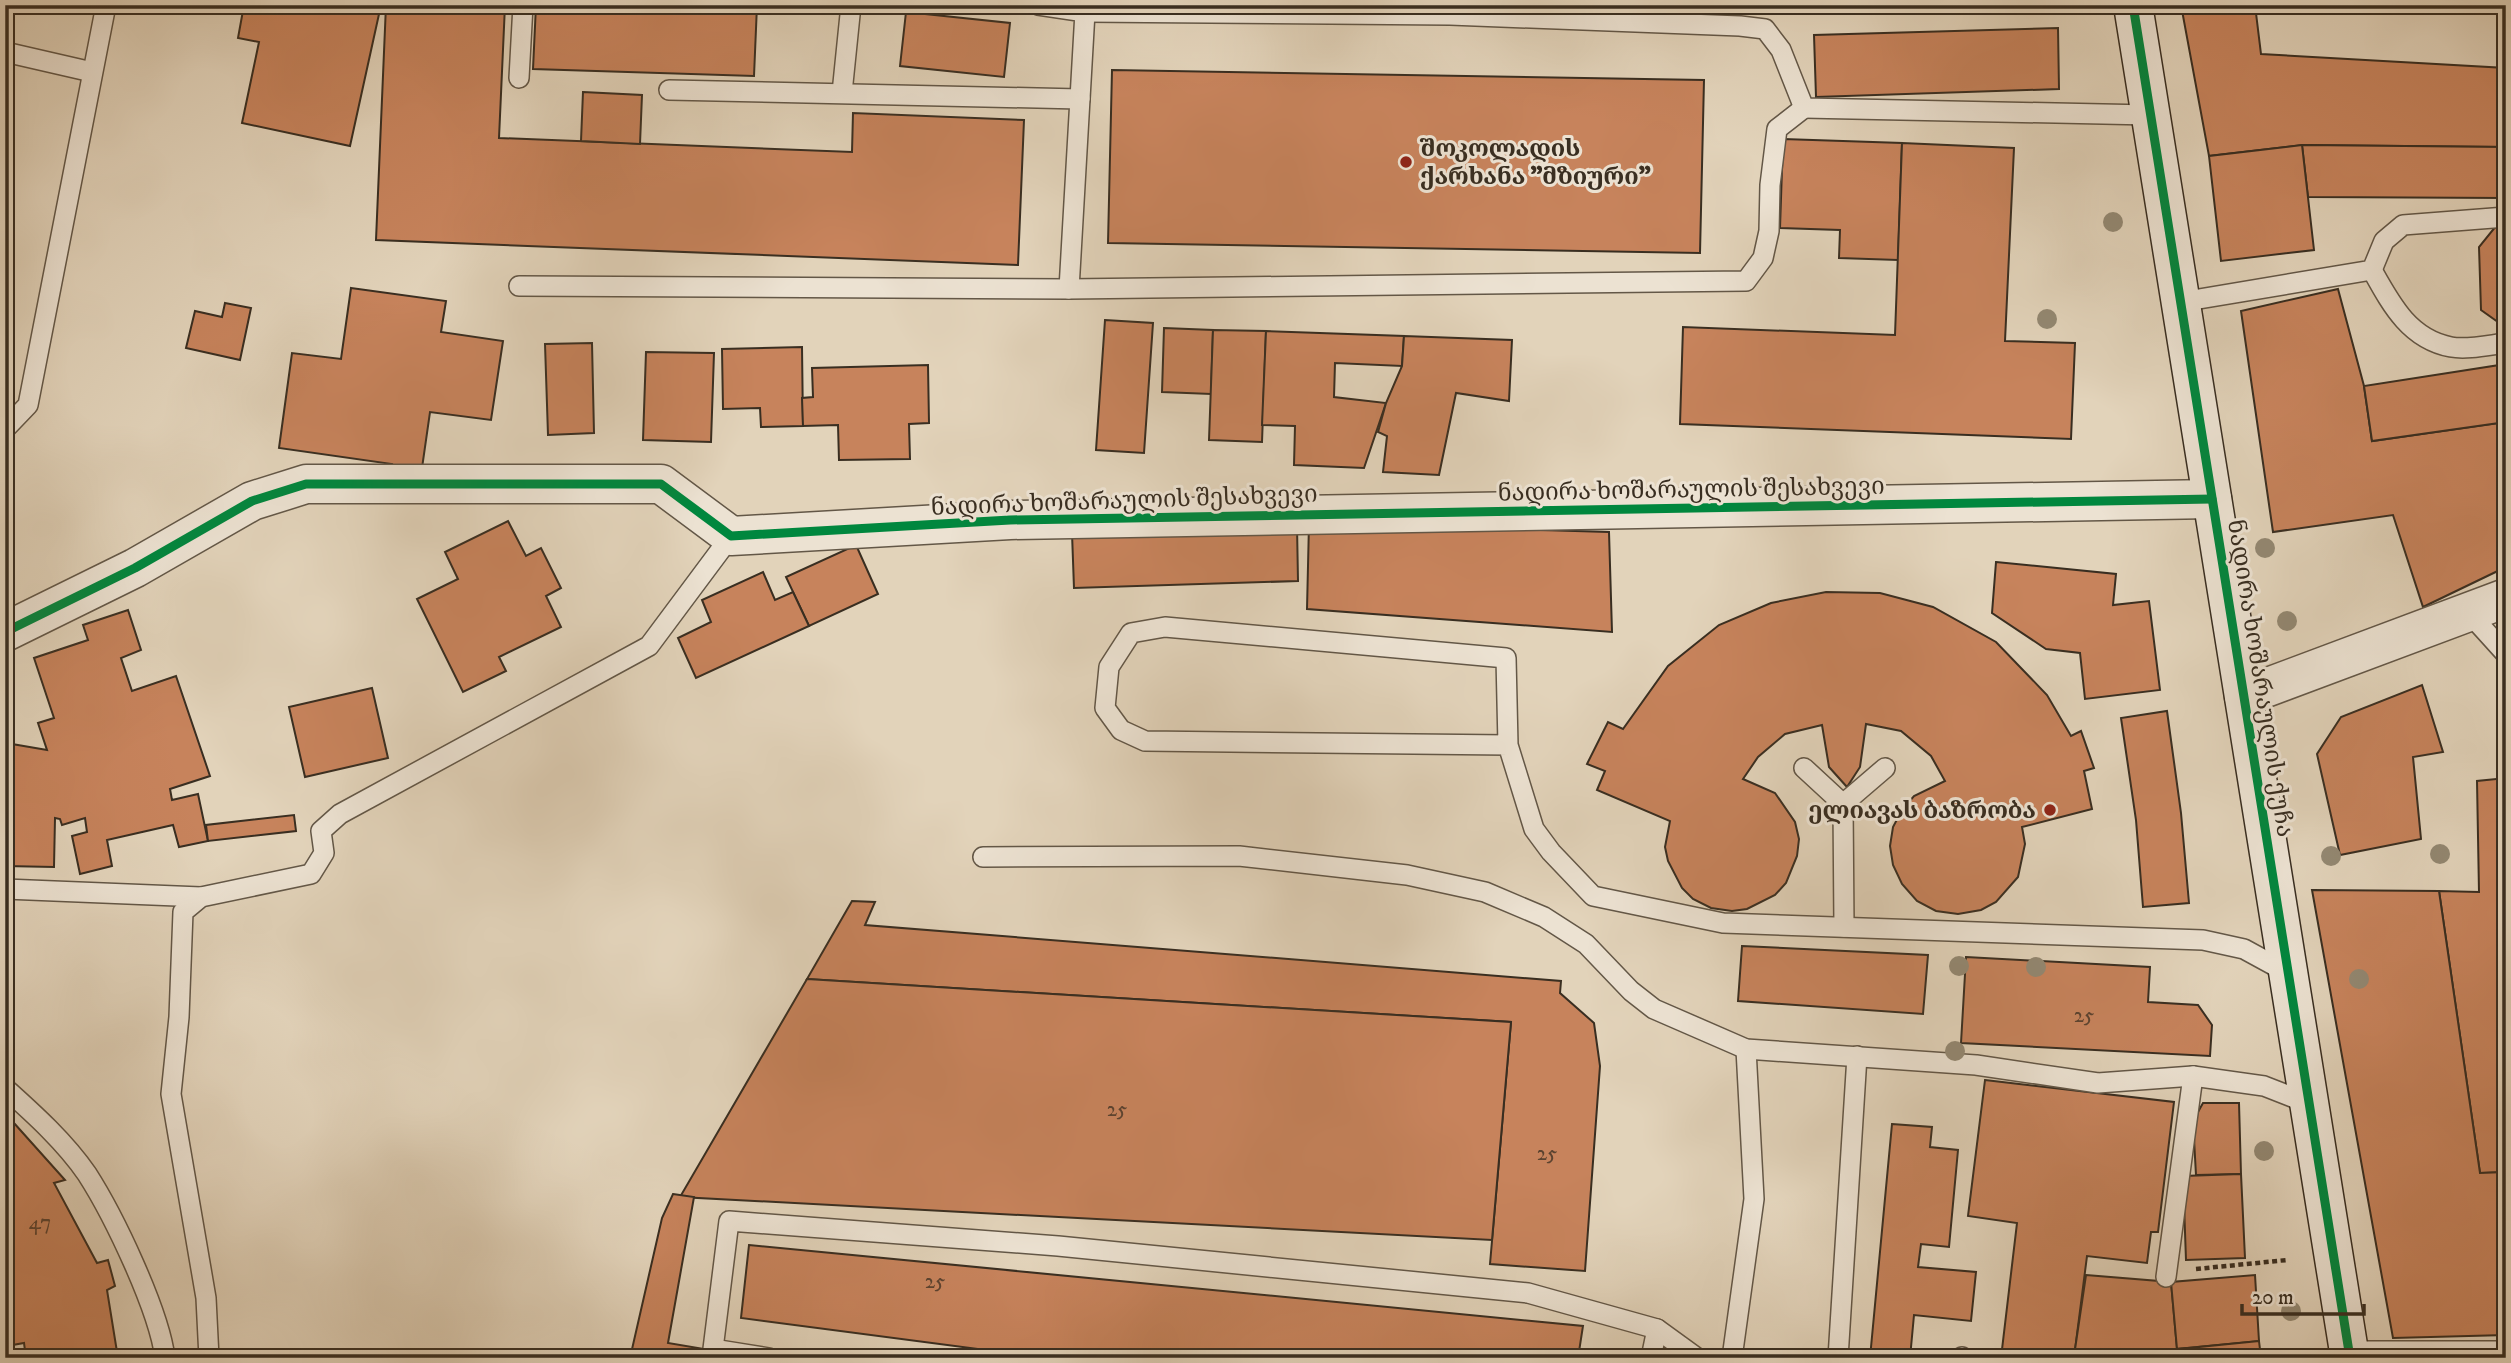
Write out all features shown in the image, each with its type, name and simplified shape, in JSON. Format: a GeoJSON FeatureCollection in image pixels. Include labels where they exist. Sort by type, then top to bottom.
{"type":"FeatureCollection","features":[{"type":"Feature","properties":{"kind":"street","name":"ნადირა ხოშარაულის ქუჩა"},"geometry":{"type":"LineString","coordinates":[[2133,5],[2350,1354]]}},
{"type":"Feature","properties":{"kind":"street"},"geometry":{"type":"LineString","coordinates":[[5,632],[135,568],[252,500],[306,484],[475,481],[661,484],[731,536]]}},
{"type":"Feature","properties":{"kind":"street","name":"ნადირა ხოშარაულის შესახვევი"},"geometry":{"type":"LineString","coordinates":[[731,536],[1010,520],[2212,499]]}},
{"type":"Feature","properties":{"kind":"street"},"geometry":{"type":"LineString","coordinates":[[2244,696],[2506,598]]}},
{"type":"Feature","properties":{"kind":"lane"},"geometry":{"type":"LineString","coordinates":[[5,429],[28,405],[106,5]]}},
{"type":"Feature","properties":{"kind":"lane"},"geometry":{"type":"LineString","coordinates":[[519,78],[523,5]]}},
{"type":"Feature","properties":{"kind":"lane"},"geometry":{"type":"LineString","coordinates":[[842,93],[851,5]]}},
{"type":"Feature","properties":{"kind":"lane"},"geometry":{"type":"LineString","coordinates":[[1038,5],[1085,12],[1450,15],[1765,29],[1781,50],[1804,107]]}},
{"type":"Feature","properties":{"kind":"lane"},"geometry":{"type":"LineString","coordinates":[[1069,289],[1085,12]]}},
{"type":"Feature","properties":{"kind":"lane"},"geometry":{"type":"LineString","coordinates":[[5,52],[92,72]]}},
{"type":"Feature","properties":{"kind":"lane"},"geometry":{"type":"LineString","coordinates":[[669,90],[1080,99]]}},
{"type":"Feature","properties":{"kind":"lane"},"geometry":{"type":"LineString","coordinates":[[519,286],[1069,289],[1746,281],[1763,258],[1766,244],[1777,129],[1804,107],[2150,115]]}},
{"type":"Feature","properties":{"kind":"lane"},"geometry":{"type":"LineString","coordinates":[[2372,270],[2384,241],[2403,225],[2506,217]]}},
{"type":"Feature","properties":{"kind":"lane"},"geometry":{"type":"LineString","coordinates":[[2180,302],[2372,270]]}},
{"type":"Feature","properties":{"kind":"lane"},"geometry":{"type":"LineString","coordinates":[[2372,270],[2395,312],[2418,335],[2452,348],[2506,344]]}},
{"type":"Feature","properties":{"kind":"lane"},"geometry":{"type":"LineString","coordinates":[[5,888],[201,897],[311,874],[324,853],[321,831],[340,814],[424,771],[649,646],[731,536]]}},
{"type":"Feature","properties":{"kind":"lane"},"geometry":{"type":"LineString","coordinates":[[2468,612],[2506,654]]}},
{"type":"Feature","properties":{"kind":"lane"},"geometry":{"type":"LineString","coordinates":[[1508,744],[1145,741],[1121,730],[1105,708],[1109,667],[1130,633],[1165,627],[1506,658],[1508,744],[1534,829],[1550,852],[1593,896],[1723,923],[2203,940],[2244,949],[2289,973]]}},
{"type":"Feature","properties":{"kind":"lane"},"geometry":{"type":"LineString","coordinates":[[1804,768],[1843,804],[1844,927]]}},
{"type":"Feature","properties":{"kind":"lane"},"geometry":{"type":"LineString","coordinates":[[1843,804],[1885,768]]}},
{"type":"Feature","properties":{"kind":"lane"},"geometry":{"type":"LineString","coordinates":[[983,857],[1239,856],[1407,876],[1485,892],[1544,918],[1586,944],[1631,991],[1654,1009],[1746,1049],[1976,1065],[2098,1083],[2193,1076],[2264,1086],[2310,1104]]}},
{"type":"Feature","properties":{"kind":"lane"},"geometry":{"type":"LineString","coordinates":[[201,897],[183,912],[179,1017],[171,1094],[205,1298],[209,1358]]}},
{"type":"Feature","properties":{"kind":"lane"},"geometry":{"type":"LineString","coordinates":[[1732,1358],[1754,1199],[1746,1049]]}},
{"type":"Feature","properties":{"kind":"lane"},"geometry":{"type":"LineString","coordinates":[[1838,1358],[1857,1056]]}},
{"type":"Feature","properties":{"kind":"lane"},"geometry":{"type":"LineString","coordinates":[[2167,1275],[2193,1076]]}},
{"type":"Feature","properties":{"kind":"lane"},"geometry":{"type":"LineString","coordinates":[[5,1088],[41,1120],[86,1174],[134,1266],[163,1342],[164,1358]]}},
{"type":"Feature","properties":{"kind":"lane"},"geometry":{"type":"LineString","coordinates":[[769,1358],[713,1349],[729,1221],[1058,1246],[1528,1293],[1657,1329],[1697,1358]]}},
{"type":"Feature","properties":{"kind":"lane"},"geometry":{"type":"LineString","coordinates":[[1651,1358],[1657,1329]]}},
{"type":"Feature","properties":{"kind":"lane"},"geometry":{"type":"LineString","coordinates":[[2350,1354],[2506,1351]]}},
{"type":"Feature","properties":{"kind":"path"},"geometry":{"type":"LineString","coordinates":[[2167,1275],[2287,1260]]}},
{"type":"Feature","properties":{"kind":"building"},"geometry":{"type":"Polygon","coordinates":[[[244,5],[381,5],[350,146],[242,123],[259,42],[238,38],[244,5]]]}},
{"type":"Feature","properties":{"kind":"building"},"geometry":{"type":"Polygon","coordinates":[[[386,5],[505,5],[499,138],[852,152],[853,113],[1024,120],[1018,265],[376,240],[386,5]]]}},
{"type":"Feature","properties":{"kind":"building"},"geometry":{"type":"Polygon","coordinates":[[[536,5],[757,5],[754,76],[533,69],[536,5]]]}},
{"type":"Feature","properties":{"kind":"building"},"geometry":{"type":"Polygon","coordinates":[[[1563,5],[1747,5],[1747,10],[1563,5]]]}},
{"type":"Feature","properties":{"kind":"building"},"geometry":{"type":"Polygon","coordinates":[[[2181,5],[2255,5],[2261,54],[2506,68],[2506,147],[2302,145],[2209,156],[2181,5]]]}},
{"type":"Feature","properties":{"kind":"building"},"geometry":{"type":"Polygon","coordinates":[[[906,12],[1010,23],[1004,77],[900,66],[906,12]]]}},
{"type":"Feature","properties":{"kind":"building"},"geometry":{"type":"Polygon","coordinates":[[[2058,28],[2059,89],[1816,97],[1814,35],[2058,28]]]}},
{"type":"Feature","properties":{"kind":"building","name":"შოკოლადის ქარხანა \"მზიური\""},"geometry":{"type":"Polygon","coordinates":[[[1112,70],[1704,80],[1700,253],[1108,243],[1112,70]]]}},
{"type":"Feature","properties":{"kind":"building"},"geometry":{"type":"Polygon","coordinates":[[[583,92],[642,95],[640,144],[581,141],[583,92]]]}},
{"type":"Feature","properties":{"kind":"building"},"geometry":{"type":"Polygon","coordinates":[[[1783,139],[1902,143],[1898,260],[1839,258],[1840,230],[1780,228],[1783,139]]]}},
{"type":"Feature","properties":{"kind":"building"},"geometry":{"type":"Polygon","coordinates":[[[1902,143],[2014,148],[2005,341],[2075,343],[2071,439],[1680,424],[1683,327],[1895,335],[1902,143]]]}},
{"type":"Feature","properties":{"kind":"building"},"geometry":{"type":"Polygon","coordinates":[[[2302,145],[2506,147],[2506,198],[2308,197],[2302,145]]]}},
{"type":"Feature","properties":{"kind":"building"},"geometry":{"type":"Polygon","coordinates":[[[2302,145],[2314,250],[2221,261],[2209,156],[2302,145]]]}},
{"type":"Feature","properties":{"kind":"building"},"geometry":{"type":"Polygon","coordinates":[[[2506,225],[2505,327],[2481,310],[2479,247],[2496,226],[2506,225]]]}},
{"type":"Feature","properties":{"kind":"building"},"geometry":{"type":"Polygon","coordinates":[[[351,288],[446,301],[441,332],[503,341],[491,420],[430,412],[421,475],[391,470],[392,464],[279,448],[292,353],[341,359],[351,288]]]}},
{"type":"Feature","properties":{"kind":"building"},"geometry":{"type":"Polygon","coordinates":[[[2338,289],[2364,386],[2372,441],[2506,422],[2506,567],[2423,607],[2393,515],[2273,532],[2241,311],[2338,289]]]}},
{"type":"Feature","properties":{"kind":"building"},"geometry":{"type":"Polygon","coordinates":[[[225,303],[251,308],[240,360],[186,348],[195,311],[222,317],[225,303]]]}},
{"type":"Feature","properties":{"kind":"building"},"geometry":{"type":"Polygon","coordinates":[[[1105,320],[1153,323],[1144,453],[1096,450],[1105,320]]]}},
{"type":"Feature","properties":{"kind":"building"},"geometry":{"type":"Polygon","coordinates":[[[1164,328],[1213,330],[1211,394],[1162,392],[1164,328]]]}},
{"type":"Feature","properties":{"kind":"building"},"geometry":{"type":"Polygon","coordinates":[[[1213,330],[1266,331],[1262,442],[1209,440],[1213,330]]]}},
{"type":"Feature","properties":{"kind":"building"},"geometry":{"type":"Polygon","coordinates":[[[1266,331],[1404,336],[1402,366],[1335,363],[1334,397],[1386,403],[1364,468],[1294,465],[1295,426],[1262,425],[1266,331]]]}},
{"type":"Feature","properties":{"kind":"building"},"geometry":{"type":"Polygon","coordinates":[[[1404,336],[1512,340],[1509,401],[1456,393],[1439,475],[1383,472],[1387,436],[1378,432],[1386,403],[1402,366],[1404,336]]]}},
{"type":"Feature","properties":{"kind":"building"},"geometry":{"type":"Polygon","coordinates":[[[592,343],[594,433],[548,435],[545,344],[592,343]]]}},
{"type":"Feature","properties":{"kind":"building"},"geometry":{"type":"Polygon","coordinates":[[[802,347],[803,426],[761,427],[760,408],[723,409],[722,349],[802,347]]]}},
{"type":"Feature","properties":{"kind":"building"},"geometry":{"type":"Polygon","coordinates":[[[646,352],[714,353],[711,442],[643,440],[646,352]]]}},
{"type":"Feature","properties":{"kind":"building"},"geometry":{"type":"Polygon","coordinates":[[[2506,364],[2506,422],[2372,441],[2364,386],[2506,364]]]}},
{"type":"Feature","properties":{"kind":"building"},"geometry":{"type":"Polygon","coordinates":[[[928,365],[929,423],[909,424],[910,459],[839,460],[838,425],[803,426],[802,398],[813,397],[812,368],[928,365]]]}},
{"type":"Feature","properties":{"kind":"building"},"geometry":{"type":"Polygon","coordinates":[[[508,521],[526,556],[541,548],[561,588],[546,596],[561,627],[499,657],[506,671],[463,692],[417,599],[458,579],[445,552],[508,521]]]}},
{"type":"Feature","properties":{"kind":"building"},"geometry":{"type":"Polygon","coordinates":[[[1309,523],[1609,532],[1612,632],[1307,609],[1309,523]]]}},
{"type":"Feature","properties":{"kind":"building"},"geometry":{"type":"Polygon","coordinates":[[[1297,526],[1298,581],[1074,588],[1072,533],[1297,526]]]}},
{"type":"Feature","properties":{"kind":"building"},"geometry":{"type":"Polygon","coordinates":[[[856,545],[878,594],[809,626],[786,577],[856,545]]]}},
{"type":"Feature","properties":{"kind":"building"},"geometry":{"type":"Polygon","coordinates":[[[1996,562],[2116,574],[2113,605],[2149,601],[2160,690],[2085,699],[2080,653],[2046,649],[1992,613],[1996,562]]]}},
{"type":"Feature","properties":{"kind":"building"},"geometry":{"type":"Polygon","coordinates":[[[763,572],[775,600],[793,592],[809,626],[696,678],[678,638],[711,622],[702,600],[763,572]]]}},
{"type":"Feature","properties":{"kind":"building"},"geometry":{"type":"Polygon","coordinates":[[[1826,592],[1880,593],[1933,607],[1996,642],[2047,695],[2071,736],[2081,731],[2094,768],[2084,771],[2092,809],[2022,827],[2025,844],[2018,877],[1996,902],[1981,910],[1958,914],[1936,911],[1917,901],[1902,884],[1893,865],[1890,846],[1893,827],[1902,810],[1914,796],[1945,781],[1931,756],[1901,731],[1866,724],[1860,767],[1847,787],[1829,767],[1822,725],[1785,734],[1758,757],[1743,779],[1775,793],[1795,822],[1799,839],[1797,856],[1786,883],[1775,895],[1747,909],[1732,911],[1711,908],[1693,899],[1682,888],[1668,861],[1665,847],[1670,821],[1597,790],[1605,771],[1587,764],[1608,722],[1623,729],[1668,666],[1719,625],[1771,603],[1826,592]]]}},
{"type":"Feature","properties":{"kind":"building"},"geometry":{"type":"Polygon","coordinates":[[[128,610],[141,650],[121,658],[132,691],[176,676],[210,776],[170,789],[172,800],[198,794],[208,841],[179,847],[173,825],[107,840],[112,866],[80,874],[72,836],[87,832],[85,818],[62,825],[60,819],[55,818],[54,867],[5,866],[6,743],[47,750],[38,723],[54,718],[34,658],[88,640],[83,625],[128,610]]]}},
{"type":"Feature","properties":{"kind":"building"},"geometry":{"type":"Polygon","coordinates":[[[2422,685],[2443,752],[2413,757],[2421,839],[2340,855],[2317,754],[2341,717],[2422,685]]]}},
{"type":"Feature","properties":{"kind":"building"},"geometry":{"type":"Polygon","coordinates":[[[372,688],[388,758],[305,777],[289,707],[372,688]]]}},
{"type":"Feature","properties":{"kind":"building"},"geometry":{"type":"Polygon","coordinates":[[[2167,711],[2181,813],[2189,903],[2143,907],[2136,820],[2121,718],[2167,711]]]}},
{"type":"Feature","properties":{"kind":"building"},"geometry":{"type":"Polygon","coordinates":[[[2506,778],[2506,1172],[2480,1173],[2439,891],[2479,892],[2477,781],[2506,778]]]}},
{"type":"Feature","properties":{"kind":"building"},"geometry":{"type":"Polygon","coordinates":[[[294,815],[296,831],[208,841],[206,825],[294,815]]]}},
{"type":"Feature","properties":{"kind":"building"},"geometry":{"type":"Polygon","coordinates":[[[2312,890],[2439,891],[2480,1173],[2506,1172],[2506,1335],[2393,1338],[2312,890]]]}},
{"type":"Feature","properties":{"kind":"building"},"geometry":{"type":"Polygon","coordinates":[[[852,901],[875,902],[865,925],[1561,981],[1560,993],[1594,1023],[1600,1066],[1585,1271],[1490,1264],[1511,1022],[807,979],[852,901]]]}},
{"type":"Feature","properties":{"kind":"building"},"geometry":{"type":"Polygon","coordinates":[[[1742,946],[1928,955],[1923,1014],[1738,1001],[1742,946]]]}},
{"type":"Feature","properties":{"kind":"building"},"geometry":{"type":"Polygon","coordinates":[[[1966,957],[2150,967],[2148,1002],[2198,1005],[2212,1025],[2210,1056],[1961,1043],[1966,957]]]}},
{"type":"Feature","properties":{"kind":"building"},"geometry":{"type":"Polygon","coordinates":[[[807,979],[1511,1022],[1492,1240],[680,1197],[807,979]]]}},
{"type":"Feature","properties":{"kind":"building"},"geometry":{"type":"Polygon","coordinates":[[[1985,1080],[2174,1102],[2158,1232],[2151,1232],[2147,1263],[2087,1256],[2074,1358],[2001,1358],[2017,1223],[1968,1216],[1985,1080]]]}},
{"type":"Feature","properties":{"kind":"building"},"geometry":{"type":"Polygon","coordinates":[[[2203,1103],[2239,1103],[2241,1174],[2196,1175],[2193,1121],[2203,1103]]]}},
{"type":"Feature","properties":{"kind":"building"},"geometry":{"type":"Polygon","coordinates":[[[5,1113],[65,1180],[54,1183],[97,1263],[108,1260],[115,1286],[107,1290],[118,1358],[26,1358],[24,1343],[7,1346],[5,1318],[13,1315],[5,1294],[5,1113]]]}},
{"type":"Feature","properties":{"kind":"building"},"geometry":{"type":"Polygon","coordinates":[[[1892,1124],[1932,1127],[1930,1147],[1958,1150],[1949,1247],[1921,1244],[1918,1267],[1976,1272],[1971,1321],[1914,1315],[1910,1358],[1870,1358],[1892,1124]]]}},
{"type":"Feature","properties":{"kind":"building"},"geometry":{"type":"Polygon","coordinates":[[[2241,1174],[2245,1258],[2186,1260],[2183,1176],[2241,1174]]]}},
{"type":"Feature","properties":{"kind":"building"},"geometry":{"type":"Polygon","coordinates":[[[673,1194],[694,1197],[668,1343],[757,1358],[630,1358],[662,1218],[673,1194]]]}},
{"type":"Feature","properties":{"kind":"building"},"geometry":{"type":"Polygon","coordinates":[[[749,1245],[1583,1326],[1578,1358],[1046,1358],[741,1318],[749,1245]]]}},
{"type":"Feature","properties":{"kind":"building"},"geometry":{"type":"Polygon","coordinates":[[[2086,1275],[2171,1282],[2177,1349],[2074,1356],[2086,1275]]]}},
{"type":"Feature","properties":{"kind":"building"},"geometry":{"type":"Polygon","coordinates":[[[2255,1275],[2259,1341],[2177,1349],[2171,1282],[2255,1275]]]}},
{"type":"Feature","properties":{"kind":"building"},"geometry":{"type":"Polygon","coordinates":[[[2259,1341],[2261,1358],[2200,1358],[2199,1347],[2259,1341]]]}},
{"type":"Feature","properties":{"kind":"building"},"geometry":{"type":"Polygon","coordinates":[[[2199,1347],[2200,1358],[2139,1358],[2138,1352],[2199,1347]]]}},
{"type":"Feature","properties":{"kind":"cycle path"},"geometry":{"type":"LineString","coordinates":[[2133,5],[2350,1358]]}},
{"type":"Feature","properties":{"kind":"cycle path"},"geometry":{"type":"LineString","coordinates":[[5,632],[135,568],[252,501],[306,484],[661,484],[731,536],[1010,520],[2212,499]]}},
{"type":"Feature","properties":{"kind":"place","name":"შოკოლადის ქარხანა \"მზიური\""},"geometry":{"type":"Point","coordinates":[1406,162]}},
{"type":"Feature","properties":{"kind":"place","name":"ელიავას ბაზრობა"},"geometry":{"type":"Point","coordinates":[2050,810]}}]}
